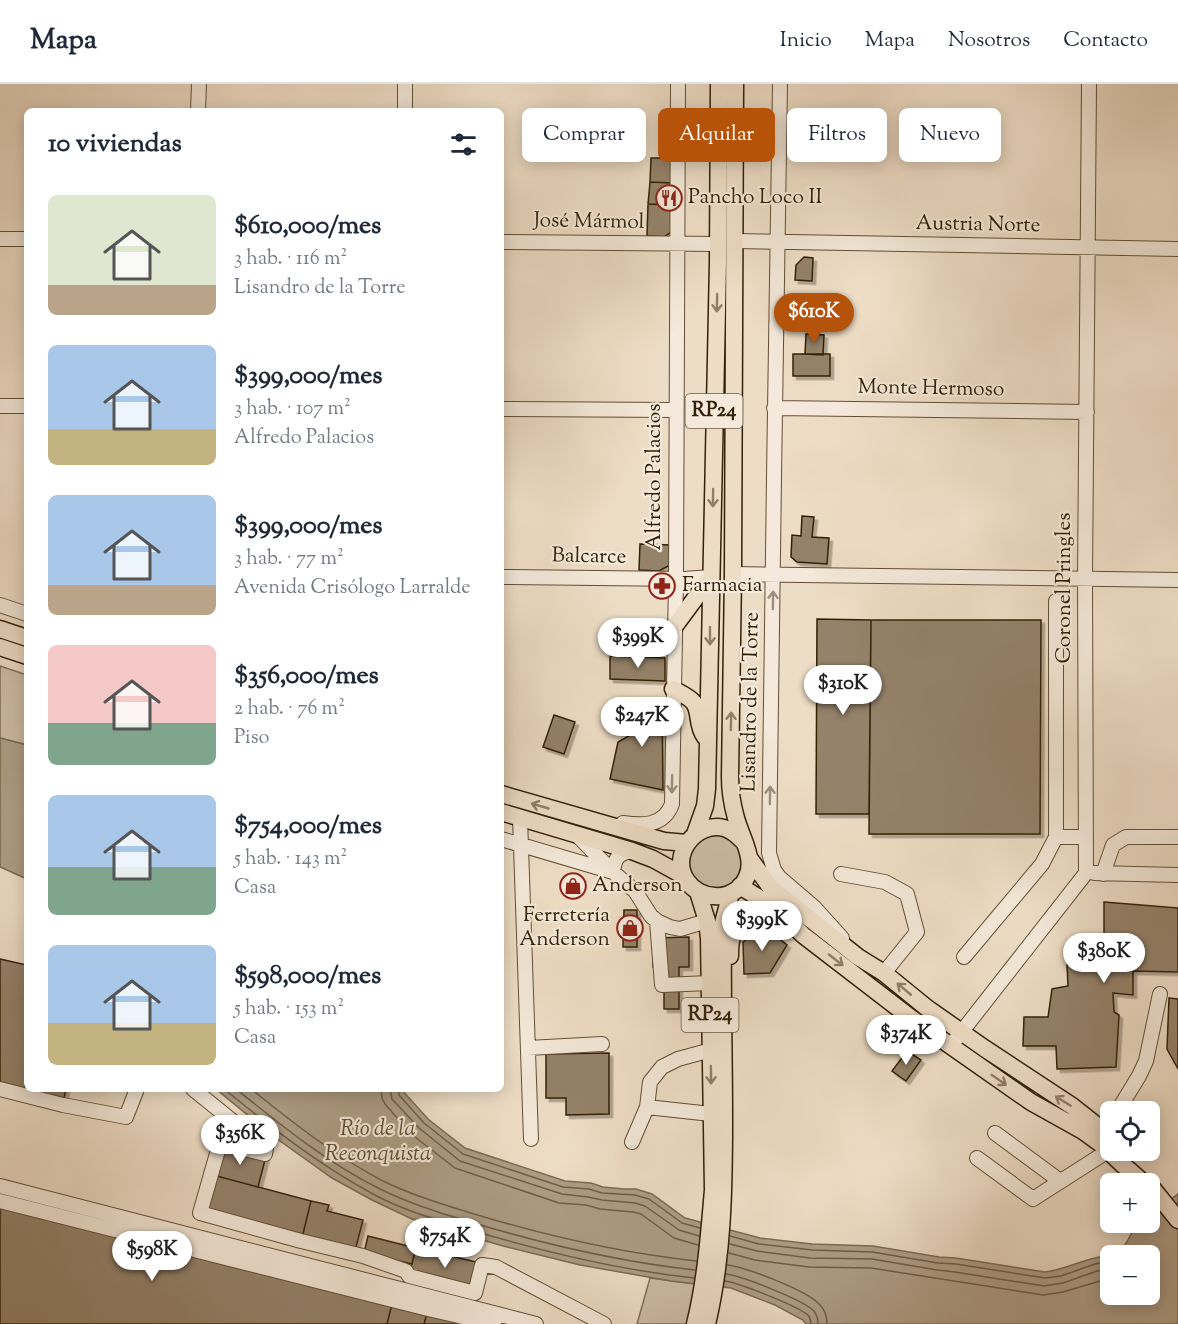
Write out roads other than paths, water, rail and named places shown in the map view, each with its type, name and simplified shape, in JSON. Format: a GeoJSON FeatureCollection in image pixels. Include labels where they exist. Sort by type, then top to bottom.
{"type":"FeatureCollection","features":[{"type":"Feature","properties":{"kind":"main road","name":"RP24"},"geometry":{"type":"LineString","coordinates":[[707,1324],[722,1221],[724,1190],[718,1138],[711,1114],[711,1050],[717,981],[723,923],[736,890],[748,874],[750,859],[736,818],[730,783],[733,574],[726,243],[719,84]]}},
{"type":"Feature","properties":{"kind":"main road","name":"RP24"},"geometry":{"type":"LineString","coordinates":[[694,1324],[702,1289],[711,1220],[718,1138],[717,981],[707,921],[698,892],[684,876],[682,856],[705,806],[707,789],[711,577],[735,84]]}},
{"type":"Feature","properties":{"kind":"main road"},"geometry":{"type":"LineString","coordinates":[[674,627],[711,577]]}},
{"type":"Feature","properties":{"kind":"main road"},"geometry":{"type":"LineString","coordinates":[[0,628],[24,637]]}},
{"type":"Feature","properties":{"kind":"main road"},"geometry":{"type":"LineString","coordinates":[[0,646],[24,655]]}},
{"type":"Feature","properties":{"kind":"main road"},"geometry":{"type":"LineString","coordinates":[[673,689],[692,700],[696,706],[699,729],[709,742]]}},
{"type":"Feature","properties":{"kind":"main road"},"geometry":{"type":"LineString","coordinates":[[504,796],[653,859],[684,876]]}},
{"type":"Feature","properties":{"kind":"main road"},"geometry":{"type":"LineString","coordinates":[[504,813],[520,818],[664,841],[691,838],[705,829],[716,827],[727,829],[743,841]]}},
{"type":"Feature","properties":{"kind":"main road"},"geometry":{"type":"LineString","coordinates":[[750,859],[766,882],[778,894],[858,957],[884,973],[927,1008],[984,1048],[1072,1106],[1100,1129]]}},
{"type":"Feature","properties":{"kind":"main road"},"geometry":{"type":"LineString","coordinates":[[698,892],[714,897],[736,890],[776,909],[803,935]]}},
{"type":"Feature","properties":{"kind":"main road"},"geometry":{"type":"LineString","coordinates":[[717,981],[730,957],[732,938],[742,924],[758,915],[778,919],[803,935],[888,1001],[1031,1102],[1083,1131],[1100,1135]]}},
{"type":"Feature","properties":{"kind":"main road"},"geometry":{"type":"LineString","coordinates":[[1130,1161],[1139,1173]]}},
{"type":"Feature","properties":{"kind":"main road"},"geometry":{"type":"LineString","coordinates":[[1160,1198],[1178,1220]]}},
{"type":"Feature","properties":{"kind":"street"},"geometry":{"type":"LineString","coordinates":[[198,108],[199,84]]}},
{"type":"Feature","properties":{"kind":"street"},"geometry":{"type":"LineString","coordinates":[[405,84],[405,108]]}},
{"type":"Feature","properties":{"kind":"street","name":"Alfredo Palacios"},"geometry":{"type":"LineString","coordinates":[[577,826],[650,825],[662,818],[672,804],[676,579],[678,84]]}},
{"type":"Feature","properties":{"kind":"street","name":"Lisandro de la Torre"},"geometry":{"type":"LineString","coordinates":[[780,84],[769,853],[774,870],[779,877],[814,907],[858,957]]}},
{"type":"Feature","properties":{"kind":"street","name":"Coronel Pringles"},"geometry":{"type":"LineString","coordinates":[[1086,873],[1085,579],[1089,84]]}},
{"type":"Feature","properties":{"kind":"street"},"geometry":{"type":"LineString","coordinates":[[0,239],[24,239]]}},
{"type":"Feature","properties":{"kind":"street","name":"José Mármol"},"geometry":{"type":"LineString","coordinates":[[504,243],[726,243]]}},
{"type":"Feature","properties":{"kind":"street","name":"Austria Norte"},"geometry":{"type":"LineString","coordinates":[[726,243],[1178,249]]}},
{"type":"Feature","properties":{"kind":"street"},"geometry":{"type":"LineString","coordinates":[[0,406],[24,406]]}},
{"type":"Feature","properties":{"kind":"street","name":"Monte Hermoso"},"geometry":{"type":"LineString","coordinates":[[774,408],[1087,412]]}},
{"type":"Feature","properties":{"kind":"street"},"geometry":{"type":"LineString","coordinates":[[504,409],[676,410]]}},
{"type":"Feature","properties":{"kind":"street"},"geometry":{"type":"LineString","coordinates":[[733,574],[1178,580]]}},
{"type":"Feature","properties":{"kind":"street","name":"Balcarce"},"geometry":{"type":"LineString","coordinates":[[504,577],[676,579],[711,577]]}},
{"type":"Feature","properties":{"kind":"street"},"geometry":{"type":"LineString","coordinates":[[964,957],[1042,864],[1056,837],[1056,601]]}},
{"type":"Feature","properties":{"kind":"street"},"geometry":{"type":"LineString","coordinates":[[0,605],[24,613]]}},
{"type":"Feature","properties":{"kind":"street"},"geometry":{"type":"LineString","coordinates":[[520,818],[531,1138]]}},
{"type":"Feature","properties":{"kind":"street"},"geometry":{"type":"LineString","coordinates":[[577,826],[613,872],[635,891],[651,916],[657,921],[670,927],[680,928],[707,921]]}},
{"type":"Feature","properties":{"kind":"street"},"geometry":{"type":"LineString","coordinates":[[1056,837],[1086,837]]}},
{"type":"Feature","properties":{"kind":"street"},"geometry":{"type":"LineString","coordinates":[[1103,874],[1113,845],[1126,837],[1178,837]]}},
{"type":"Feature","properties":{"kind":"street"},"geometry":{"type":"LineString","coordinates":[[504,840],[613,872]]}},
{"type":"Feature","properties":{"kind":"street"},"geometry":{"type":"LineString","coordinates":[[613,872],[618,857],[622,853],[632,851]]}},
{"type":"Feature","properties":{"kind":"street"},"geometry":{"type":"LineString","coordinates":[[951,1046],[1086,873],[1178,875]]}},
{"type":"Feature","properties":{"kind":"street"},"geometry":{"type":"LineString","coordinates":[[841,874],[885,882],[907,894],[917,932],[884,973]]}},
{"type":"Feature","properties":{"kind":"street"},"geometry":{"type":"LineString","coordinates":[[657,921],[662,985],[717,981]]}},
{"type":"Feature","properties":{"kind":"street"},"geometry":{"type":"LineString","coordinates":[[1124,1101],[1146,1060],[1160,994]]}},
{"type":"Feature","properties":{"kind":"street"},"geometry":{"type":"LineString","coordinates":[[528,1048],[602,1044]]}},
{"type":"Feature","properties":{"kind":"street"},"geometry":{"type":"LineString","coordinates":[[632,1142],[647,1107],[650,1082],[662,1067],[678,1059],[711,1050]]}},
{"type":"Feature","properties":{"kind":"street"},"geometry":{"type":"LineString","coordinates":[[0,1089],[63,1105],[126,1117],[136,1092]]}},
{"type":"Feature","properties":{"kind":"street"},"geometry":{"type":"LineString","coordinates":[[197,1092],[266,1148],[265,1154],[220,1143],[201,1213],[363,1256],[406,1271],[409,1276],[475,1293],[482,1265],[496,1267],[604,1324]]}},
{"type":"Feature","properties":{"kind":"street"},"geometry":{"type":"LineString","coordinates":[[647,1107],[711,1114]]}},
{"type":"Feature","properties":{"kind":"street"},"geometry":{"type":"LineString","coordinates":[[995,1133],[1060,1181]]}},
{"type":"Feature","properties":{"kind":"street"},"geometry":{"type":"LineString","coordinates":[[977,1158],[1033,1198],[1060,1181],[1100,1147]]}},
{"type":"Feature","properties":{"kind":"street"},"geometry":{"type":"LineString","coordinates":[[0,1186],[536,1324]]}},
{"type":"Feature","properties":{"kind":"street"},"geometry":{"type":"LineString","coordinates":[[0,1201],[494,1324]]}},
{"type":"Feature","properties":{"kind":"water"},"geometry":{"type":"Polygon","coordinates":[[[0,738],[24,744],[24,878],[0,867],[0,738]]]}},
{"type":"Feature","properties":{"kind":"water","name":"Río de la Reconquista"},"geometry":{"type":"Polygon","coordinates":[[[220,1092],[404,1092],[428,1119],[465,1148],[565,1181],[636,1189],[652,1194],[685,1218],[760,1238],[812,1244],[873,1246],[1045,1272],[1100,1257],[1100,1305],[1160,1305],[1160,1245],[1125,1245],[1132,1233],[1160,1233],[1160,1208],[1178,1194],[1178,1324],[806,1324],[803,1320],[775,1305],[731,1288],[671,1281],[580,1265],[503,1246],[412,1219],[332,1178],[273,1136],[220,1092]]]}},
{"type":"Feature","properties":{"kind":"place","name":"Pancho Loco II"},"geometry":{"type":"Point","coordinates":[669,198]}},
{"type":"Feature","properties":{"kind":"place","name":"Farmacia"},"geometry":{"type":"Point","coordinates":[662,586]}},
{"type":"Feature","properties":{"kind":"place","name":"Anderson"},"geometry":{"type":"Point","coordinates":[573,886]}},
{"type":"Feature","properties":{"kind":"place","name":"Ferretería Anderson"},"geometry":{"type":"Point","coordinates":[630,928]}}]}
